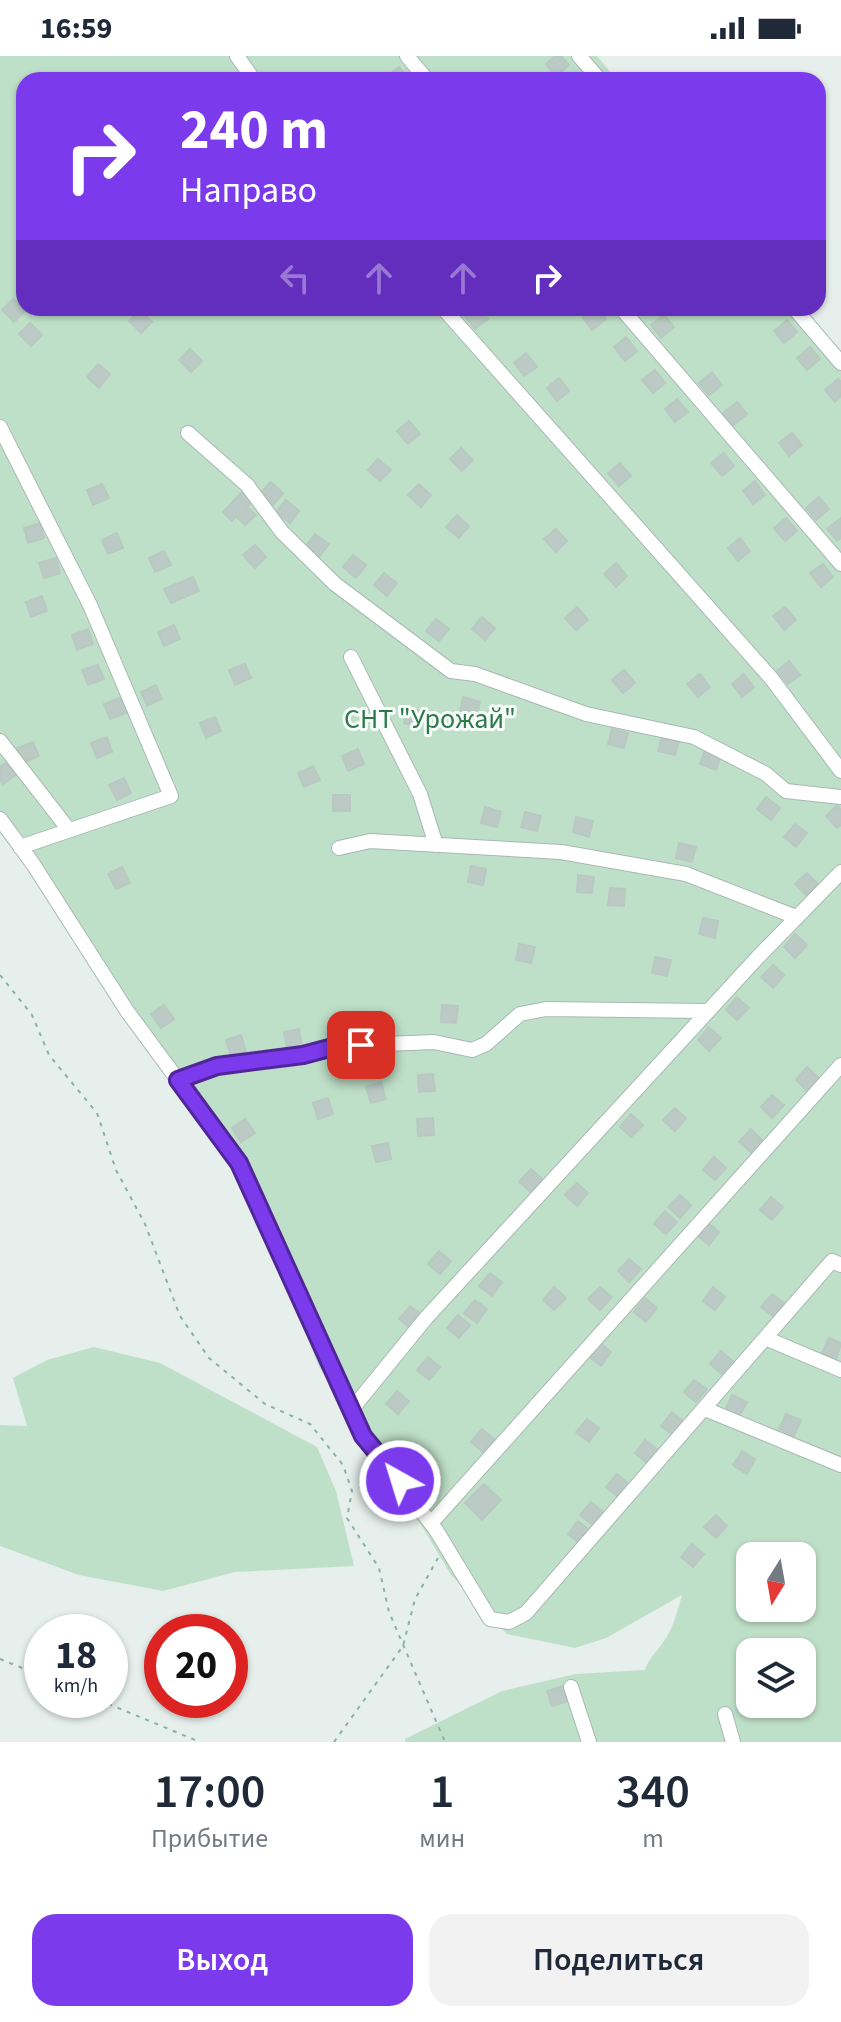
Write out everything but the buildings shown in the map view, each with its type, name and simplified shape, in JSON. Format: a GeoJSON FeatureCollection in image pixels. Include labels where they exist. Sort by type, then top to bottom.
{"type":"FeatureCollection","features":[{"type":"Feature","properties":{"kind":"lane"},"geometry":{"type":"LineString","coordinates":[[407,56],[420,72]]}},
{"type":"Feature","properties":{"kind":"lane"},"geometry":{"type":"LineString","coordinates":[[579,56],[593,72]]}},
{"type":"Feature","properties":{"kind":"lane"},"geometry":{"type":"LineString","coordinates":[[450,316],[771,678],[841,771]]}},
{"type":"Feature","properties":{"kind":"lane"},"geometry":{"type":"LineString","coordinates":[[628,316],[841,564]]}},
{"type":"Feature","properties":{"kind":"lane"},"geometry":{"type":"LineString","coordinates":[[801,316],[841,363]]}},
{"type":"Feature","properties":{"kind":"lane"},"geometry":{"type":"LineString","coordinates":[[0,427],[90,605],[171,796],[20,847]]}},
{"type":"Feature","properties":{"kind":"lane"},"geometry":{"type":"LineString","coordinates":[[188,433],[247,485],[282,532],[335,584],[451,671],[475,674],[586,714],[694,737],[766,774],[786,791],[841,797]]}},
{"type":"Feature","properties":{"kind":"lane"},"geometry":{"type":"LineString","coordinates":[[351,657],[420,794],[436,845]]}},
{"type":"Feature","properties":{"kind":"lane"},"geometry":{"type":"LineString","coordinates":[[0,741],[69,830]]}},
{"type":"Feature","properties":{"kind":"lane"},"geometry":{"type":"LineString","coordinates":[[0,819],[127,1011],[239,1163],[363,1436],[431,1523],[490,1619],[509,1622],[526,1613],[832,1261],[841,1265]]}},
{"type":"Feature","properties":{"kind":"lane"},"geometry":{"type":"LineString","coordinates":[[339,848],[370,841],[561,852],[686,874],[796,917]]}},
{"type":"Feature","properties":{"kind":"lane"},"geometry":{"type":"LineString","coordinates":[[352,1409],[426,1318],[708,1011],[841,872]]}},
{"type":"Feature","properties":{"kind":"lane"},"geometry":{"type":"LineString","coordinates":[[178,1080],[217,1066],[303,1055],[337,1046],[434,1042],[472,1050],[486,1044],[520,1014],[546,1009],[708,1011]]}},
{"type":"Feature","properties":{"kind":"lane"},"geometry":{"type":"LineString","coordinates":[[431,1523],[841,1065]]}},
{"type":"Feature","properties":{"kind":"lane"},"geometry":{"type":"LineString","coordinates":[[765,1338],[841,1370]]}},
{"type":"Feature","properties":{"kind":"lane"},"geometry":{"type":"LineString","coordinates":[[705,1409],[841,1465]]}},
{"type":"Feature","properties":{"kind":"lane"},"geometry":{"type":"LineString","coordinates":[[571,1687],[589,1742]]}},
{"type":"Feature","properties":{"kind":"lane"},"geometry":{"type":"LineString","coordinates":[[725,1714],[733,1742]]}},
{"type":"Feature","properties":{"kind":"path"},"geometry":{"type":"LineString","coordinates":[[0,975],[32,1015],[49,1055],[97,1113],[116,1170],[145,1224],[180,1316],[209,1358],[265,1404],[310,1424],[343,1465],[352,1491],[347,1518],[379,1568],[389,1612],[445,1742]]}},
{"type":"Feature","properties":{"kind":"path"},"geometry":{"type":"LineString","coordinates":[[334,1742],[403,1646],[415,1599],[437,1559],[440,1537]]}},
{"type":"Feature","properties":{"kind":"path"},"geometry":{"type":"LineString","coordinates":[[0,1659],[24,1669]]}},
{"type":"Feature","properties":{"kind":"path"},"geometry":{"type":"LineString","coordinates":[[128,1712],[200,1742]]}},
{"type":"Feature","properties":{"kind":"green space","name":"СНТ \"Урожай\""},"geometry":{"type":"Polygon","coordinates":[[[0,56],[597,56],[610,72],[16,72],[16,316],[808,316],[841,356],[841,1742],[405,1742],[405,1739],[502,1691],[576,1674],[645,1670],[669,1633],[682,1595],[606,1638],[575,1648],[507,1634],[451,1575],[385,1464],[319,1367],[247,1182],[0,823],[0,56]]]}},
{"type":"Feature","properties":{"kind":"green space"},"geometry":{"type":"Polygon","coordinates":[[[94,1347],[160,1363],[317,1447],[336,1491],[354,1566],[235,1572],[163,1591],[79,1575],[0,1546],[0,1425],[27,1426],[13,1378],[47,1360],[94,1347]]]}},
{"type":"Feature","properties":{"kind":"route"},"geometry":{"type":"LineString","coordinates":[[361,1045],[337,1046],[303,1055],[217,1066],[178,1080],[239,1163],[363,1436],[400,1481]]}}]}
